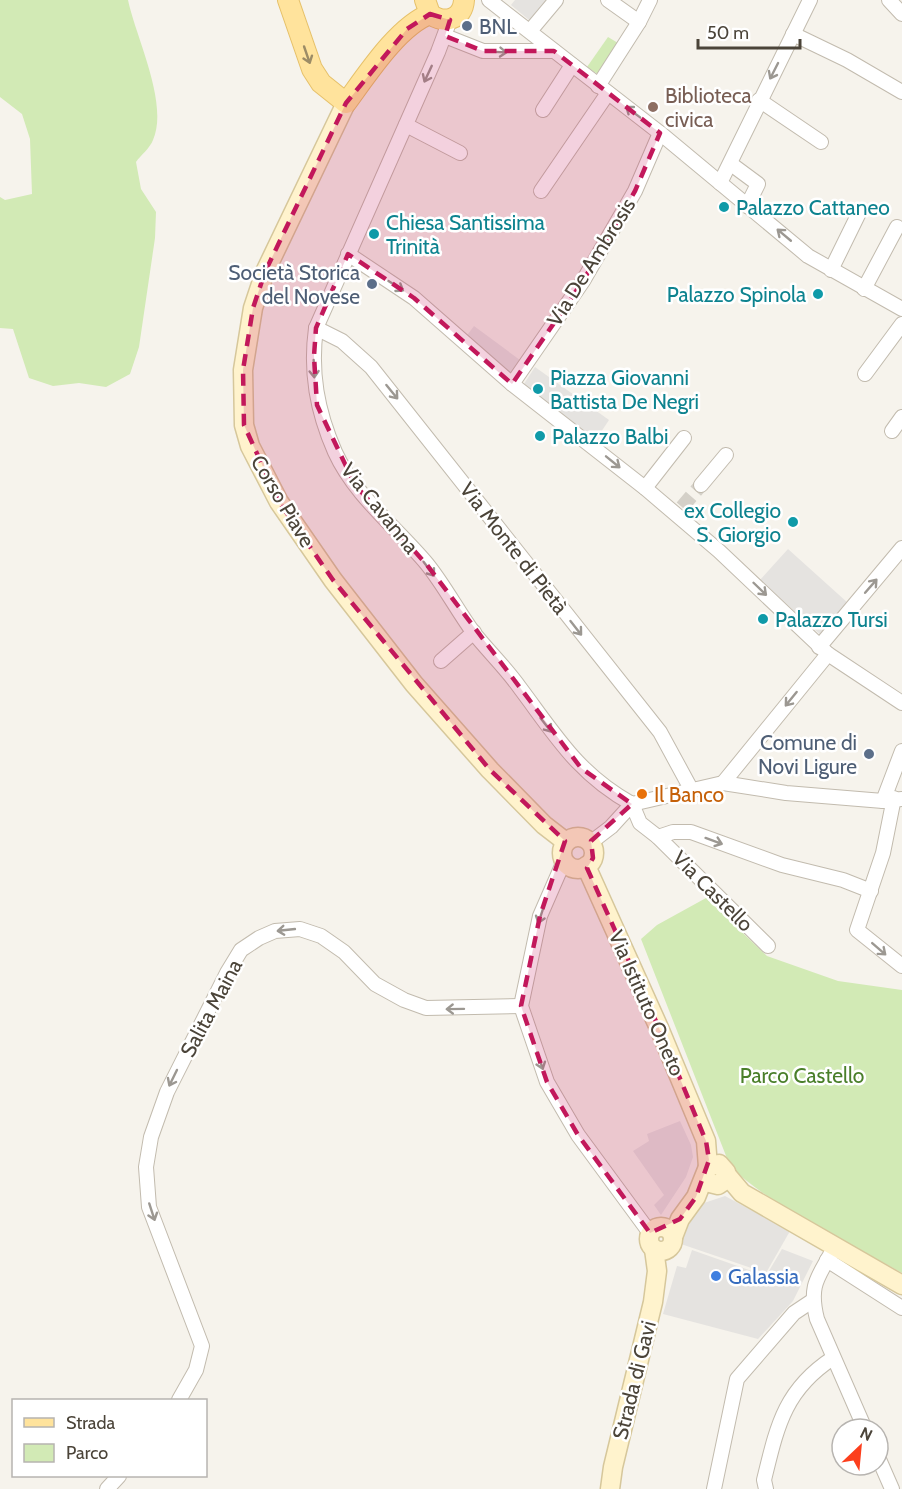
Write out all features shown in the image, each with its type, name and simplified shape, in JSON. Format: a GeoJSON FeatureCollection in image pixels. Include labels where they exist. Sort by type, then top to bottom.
{"type":"FeatureCollection","features":[{"type":"Feature","properties":{"kind":"main road"},"geometry":{"type":"LineString","coordinates":[[288,0],[312,69],[321,83],[346,103]]}},
{"type":"Feature","properties":{"kind":"main road"},"geometry":{"type":"LineString","coordinates":[[447,28],[460,14],[464,0]]}},
{"type":"Feature","properties":{"kind":"main road","name":"Corso Piave"},"geometry":{"type":"LineString","coordinates":[[447,28],[428,7],[420,18],[407,28],[346,103],[265,272],[253,308],[243,370],[244,425],[250,446],[279,502],[333,580],[414,684],[490,770],[544,825],[566,842]]}},
{"type":"Feature","properties":{"kind":"main road"},"geometry":{"type":"LineString","coordinates":[[578,837],[590,843],[593,852],[586,866],[574,868],[564,861],[562,851],[566,842],[578,837]]}},
{"type":"Feature","properties":{"kind":"main road","name":"Via Istituto Oneto"},"geometry":{"type":"LineString","coordinates":[[586,866],[659,1028],[706,1141],[716,1176]]}},
{"type":"Feature","properties":{"kind":"main road"},"geometry":{"type":"LineString","coordinates":[[665,1236],[716,1176],[822,1241],[831,1253],[902,1285]]}},
{"type":"Feature","properties":{"kind":"main road","name":"Strada di Gavi"},"geometry":{"type":"LineString","coordinates":[[610,1489],[613,1467],[647,1330],[665,1236]]}},
{"type":"Feature","properties":{"kind":"street"},"geometry":{"type":"LineString","coordinates":[[489,0],[660,133],[808,256],[864,289],[901,306]]}},
{"type":"Feature","properties":{"kind":"street"},"geometry":{"type":"LineString","coordinates":[[530,31],[556,0]]}},
{"type":"Feature","properties":{"kind":"street"},"geometry":{"type":"LineString","coordinates":[[608,0],[639,22]]}},
{"type":"Feature","properties":{"kind":"street"},"geometry":{"type":"LineString","coordinates":[[541,191],[603,90],[650,0]]}},
{"type":"Feature","properties":{"kind":"street"},"geometry":{"type":"LineString","coordinates":[[720,183],[810,0]]}},
{"type":"Feature","properties":{"kind":"street"},"geometry":{"type":"LineString","coordinates":[[889,0],[902,14]]}},
{"type":"Feature","properties":{"kind":"street"},"geometry":{"type":"LineString","coordinates":[[447,28],[483,51],[519,53],[554,51]]}},
{"type":"Feature","properties":{"kind":"street","name":"Via Cavanna"},"geometry":{"type":"LineString","coordinates":[[447,28],[316,328],[314,356],[317,405],[336,454],[355,485],[427,565],[474,632],[519,686],[581,768],[595,781],[632,804]]}},
{"type":"Feature","properties":{"kind":"street"},"geometry":{"type":"LineString","coordinates":[[792,33],[847,60],[902,92]]}},
{"type":"Feature","properties":{"kind":"street"},"geometry":{"type":"LineString","coordinates":[[543,110],[572,65]]}},
{"type":"Feature","properties":{"kind":"street"},"geometry":{"type":"LineString","coordinates":[[759,100],[821,142]]}},
{"type":"Feature","properties":{"kind":"street"},"geometry":{"type":"LineString","coordinates":[[406,125],[460,153]]}},
{"type":"Feature","properties":{"kind":"street","name":"Via De Ambrosis"},"geometry":{"type":"LineString","coordinates":[[512,384],[583,281],[635,191],[660,133]]}},
{"type":"Feature","properties":{"kind":"street"},"geometry":{"type":"LineString","coordinates":[[731,164],[758,184],[747,206]]}},
{"type":"Feature","properties":{"kind":"street"},"geometry":{"type":"LineString","coordinates":[[831,270],[859,213]]}},
{"type":"Feature","properties":{"kind":"street"},"geometry":{"type":"LineString","coordinates":[[864,289],[897,227]]}},
{"type":"Feature","properties":{"kind":"street"},"geometry":{"type":"LineString","coordinates":[[348,254],[414,298],[512,384],[645,488],[679,511],[824,650],[902,703]]}},
{"type":"Feature","properties":{"kind":"street"},"geometry":{"type":"LineString","coordinates":[[865,374],[902,324]]}},
{"type":"Feature","properties":{"kind":"street","name":"Via Monte di Pietà"},"geometry":{"type":"LineString","coordinates":[[316,328],[357,351],[416,421],[660,732],[691,789]]}},
{"type":"Feature","properties":{"kind":"street"},"geometry":{"type":"LineString","coordinates":[[892,431],[902,417]]}},
{"type":"Feature","properties":{"kind":"street"},"geometry":{"type":"LineString","coordinates":[[645,488],[684,438]]}},
{"type":"Feature","properties":{"kind":"street"},"geometry":{"type":"LineString","coordinates":[[701,485],[726,456]]}},
{"type":"Feature","properties":{"kind":"street"},"geometry":{"type":"LineString","coordinates":[[723,783],[902,548]]}},
{"type":"Feature","properties":{"kind":"street"},"geometry":{"type":"LineString","coordinates":[[441,661],[474,632]]}},
{"type":"Feature","properties":{"kind":"street"},"geometry":{"type":"LineString","coordinates":[[902,752],[883,853],[858,930],[902,966]]}},
{"type":"Feature","properties":{"kind":"street"},"geometry":{"type":"LineString","coordinates":[[590,843],[611,827],[632,804],[723,783],[786,793],[893,799]]}},
{"type":"Feature","properties":{"kind":"street","name":"Via Castello"},"geometry":{"type":"LineString","coordinates":[[632,804],[640,823],[658,837],[768,946]]}},
{"type":"Feature","properties":{"kind":"street"},"geometry":{"type":"LineString","coordinates":[[658,837],[673,832],[692,832],[782,865],[843,880],[871,891]]}},
{"type":"Feature","properties":{"kind":"street"},"geometry":{"type":"LineString","coordinates":[[564,861],[540,916],[521,1006],[547,1082],[578,1135],[665,1236]]}},
{"type":"Feature","properties":{"kind":"street","name":"Salita Maina"},"geometry":{"type":"LineString","coordinates":[[180,1399],[196,1370],[202,1346],[149,1207],[146,1167],[167,1092],[227,973],[242,950],[259,938],[275,931],[300,928],[321,936],[344,952],[375,984],[404,1000],[426,1008],[521,1006]]}},
{"type":"Feature","properties":{"kind":"street"},"geometry":{"type":"LineString","coordinates":[[860,1417],[817,1319],[812,1301],[812,1290],[831,1253],[902,1308]]}},
{"type":"Feature","properties":{"kind":"street"},"geometry":{"type":"LineString","coordinates":[[714,1489],[737,1379],[794,1313],[812,1301]]}},
{"type":"Feature","properties":{"kind":"street"},"geometry":{"type":"LineString","coordinates":[[766,1489],[764,1480],[784,1406],[819,1367],[833,1358]]}},
{"type":"Feature","properties":{"kind":"street"},"geometry":{"type":"LineString","coordinates":[[107,1489],[118,1477]]}},
{"type":"Feature","properties":{"kind":"highlighted area"},"geometry":{"type":"Polygon","coordinates":[[[430,14],[450,20],[445,36],[483,51],[554,51],[660,133],[635,191],[583,281],[512,384],[414,298],[348,254],[316,328],[314,356],[317,405],[355,485],[427,565],[581,768],[632,804],[591,841],[593,858],[587,868],[659,1028],[706,1141],[709,1160],[696,1197],[680,1219],[650,1233],[578,1135],[547,1082],[521,1006],[540,916],[565,841],[490,770],[333,580],[279,502],[244,425],[243,370],[253,308],[265,272],[346,103],[407,29],[430,14]]]}},
{"type":"Feature","properties":{"kind":"green space"},"geometry":{"type":"Polygon","coordinates":[[[0,0],[128,0],[150,70],[157,108],[157,125],[152,143],[136,162],[141,189],[156,212],[155,238],[139,347],[130,374],[106,387],[79,383],[53,386],[29,378],[13,329],[0,328],[0,197],[5,200],[32,194],[30,139],[22,114],[0,97],[0,0]]]}},
{"type":"Feature","properties":{"kind":"green space"},"geometry":{"type":"Polygon","coordinates":[[[608,37],[618,43],[599,75],[587,67],[608,37]]]}},
{"type":"Feature","properties":{"kind":"green space","name":"Parco Castello"},"geometry":{"type":"Polygon","coordinates":[[[706,898],[767,956],[838,981],[902,990],[902,1273],[789,1210],[730,1166],[641,939],[657,925],[706,898]]]}},
{"type":"Feature","properties":{"kind":"shaded area"},"geometry":{"type":"Polygon","coordinates":[[[515,0],[553,0],[534,24],[511,5],[515,0]]]}},
{"type":"Feature","properties":{"kind":"shaded area"},"geometry":{"type":"Polygon","coordinates":[[[474,326],[520,360],[509,377],[465,338],[474,326]]]}},
{"type":"Feature","properties":{"kind":"shaded area"},"geometry":{"type":"Polygon","coordinates":[[[535,367],[609,420],[595,441],[522,387],[535,367]]]}},
{"type":"Feature","properties":{"kind":"shaded area"},"geometry":{"type":"Polygon","coordinates":[[[788,549],[848,603],[823,637],[760,580],[788,549]]]}},
{"type":"Feature","properties":{"kind":"shaded area"},"geometry":{"type":"Polygon","coordinates":[[[680,1121],[691,1145],[693,1157],[686,1177],[661,1215],[654,1205],[664,1195],[633,1151],[649,1141],[647,1134],[680,1121]]]}},
{"type":"Feature","properties":{"kind":"shaded area"},"geometry":{"type":"Polygon","coordinates":[[[725,1196],[790,1231],[766,1273],[678,1243],[701,1204],[725,1196]]]}},
{"type":"Feature","properties":{"kind":"shaded area"},"geometry":{"type":"Polygon","coordinates":[[[782,1249],[813,1261],[793,1301],[758,1339],[663,1314],[677,1266],[686,1268],[692,1250],[766,1276],[782,1249]]]}},
{"type":"Feature","properties":{"kind":"tunnel"},"geometry":{"type":"LineString","coordinates":[[682,507],[701,485]]}},
{"type":"Feature","properties":{"kind":"place","name":"BNL"},"geometry":{"type":"Point","coordinates":[467,26]}},
{"type":"Feature","properties":{"kind":"place","name":"Biblioteca civica"},"geometry":{"type":"Point","coordinates":[653,107]}},
{"type":"Feature","properties":{"kind":"place","name":"Palazzo Cattaneo"},"geometry":{"type":"Point","coordinates":[724,207]}},
{"type":"Feature","properties":{"kind":"place","name":"Chiesa Santissima Trinità"},"geometry":{"type":"Point","coordinates":[374,234]}},
{"type":"Feature","properties":{"kind":"place","name":"Società Storica del Novese"},"geometry":{"type":"Point","coordinates":[372,284]}},
{"type":"Feature","properties":{"kind":"place","name":"Palazzo Spinola"},"geometry":{"type":"Point","coordinates":[818,294]}},
{"type":"Feature","properties":{"kind":"place","name":"Piazza Giovanni Battista De Negri"},"geometry":{"type":"Point","coordinates":[538,389]}},
{"type":"Feature","properties":{"kind":"place","name":"Palazzo Balbi"},"geometry":{"type":"Point","coordinates":[540,436]}},
{"type":"Feature","properties":{"kind":"place","name":"ex Collegio S. Giorgio"},"geometry":{"type":"Point","coordinates":[793,522]}},
{"type":"Feature","properties":{"kind":"place","name":"Palazzo Tursi"},"geometry":{"type":"Point","coordinates":[763,619]}},
{"type":"Feature","properties":{"kind":"place","name":"Comune di Novi Ligure"},"geometry":{"type":"Point","coordinates":[869,754]}},
{"type":"Feature","properties":{"kind":"place","name":"Il Banco"},"geometry":{"type":"Point","coordinates":[642,794]}},
{"type":"Feature","properties":{"kind":"place","name":"Galassia"},"geometry":{"type":"Point","coordinates":[716,1276]}}]}
